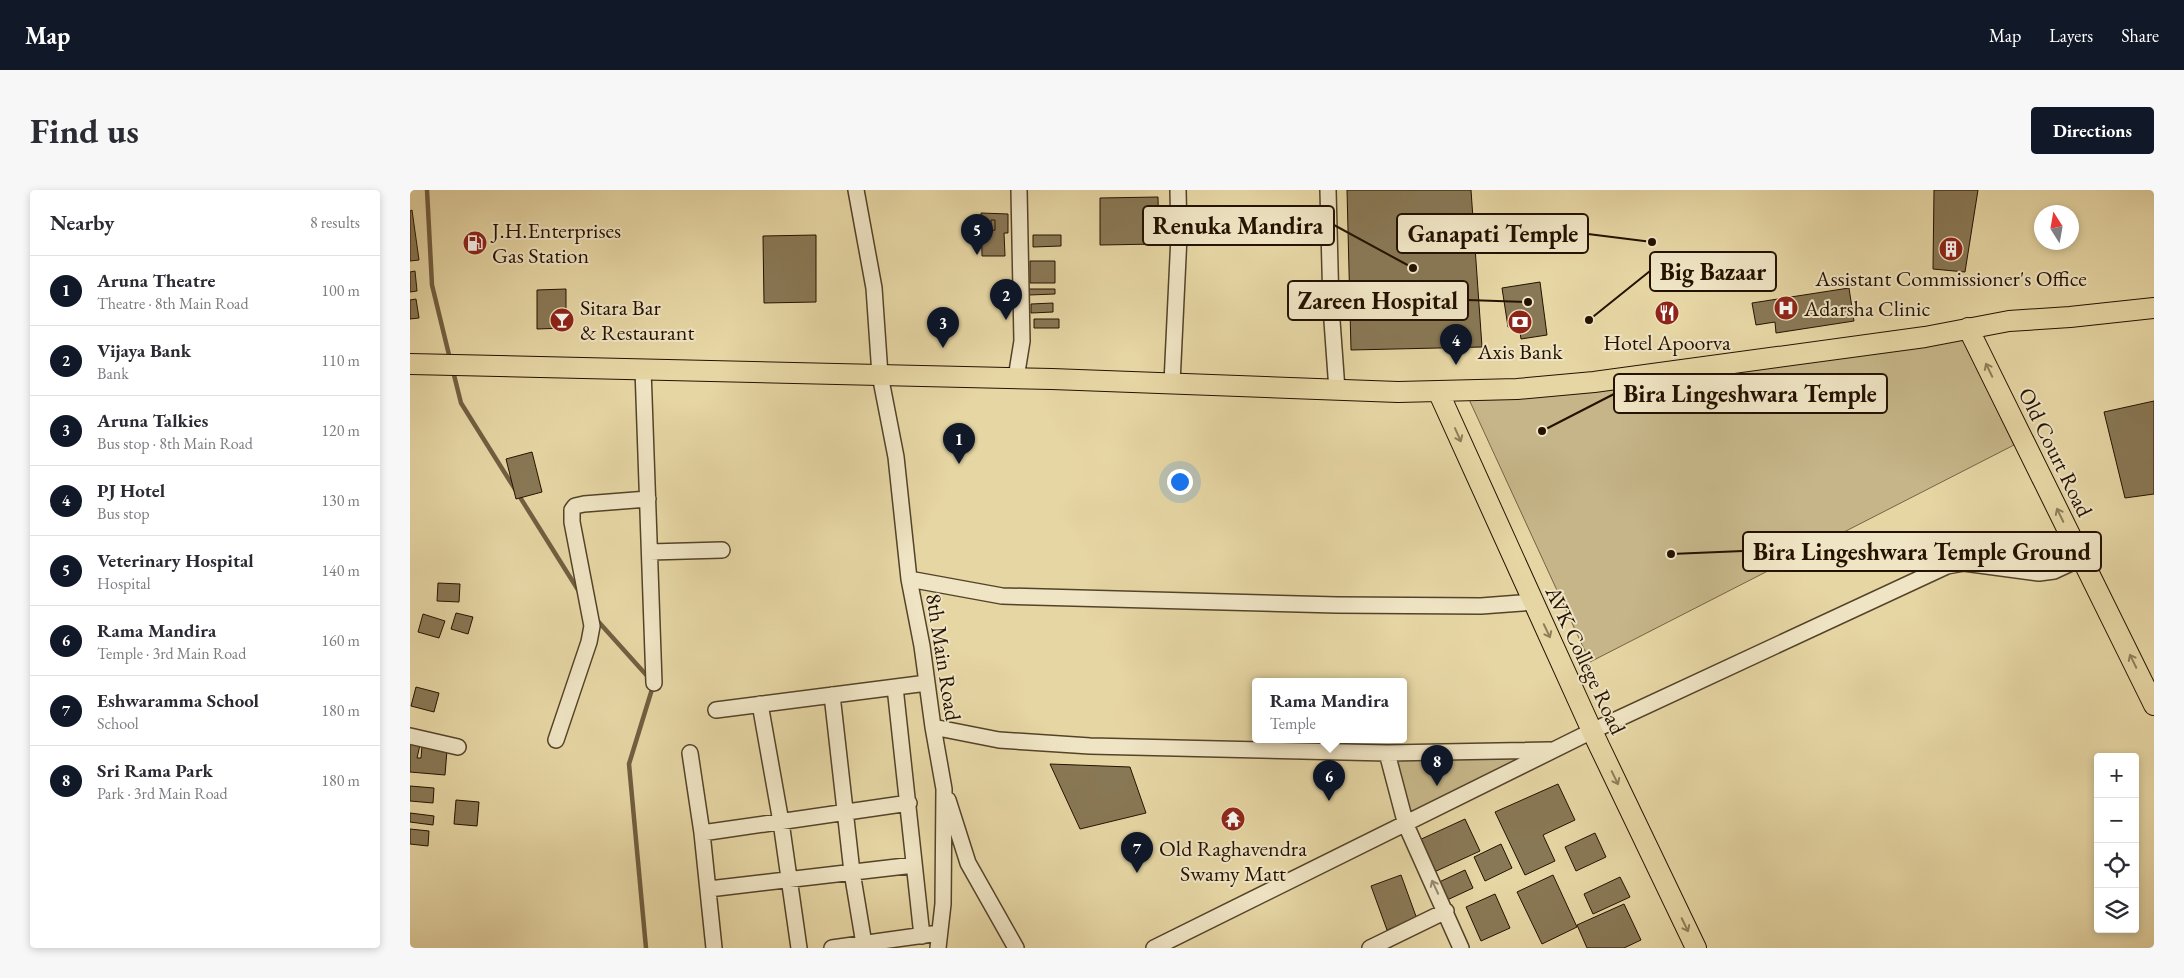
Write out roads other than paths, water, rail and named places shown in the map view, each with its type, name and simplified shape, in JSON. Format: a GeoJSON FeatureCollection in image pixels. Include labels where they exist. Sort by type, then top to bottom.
{"type":"FeatureCollection","features":[{"type":"Feature","properties":{"kind":"main road"},"geometry":{"type":"LineString","coordinates":[[410,364],[1016,378],[1337,390],[1438,391],[1517,389],[1594,382],[1925,337],[2009,321],[2070,318],[2154,308]]}},
{"type":"Feature","properties":{"kind":"main road","name":"Old Court Road"},"geometry":{"type":"LineString","coordinates":[[1968,328],[2154,705]]}},
{"type":"Feature","properties":{"kind":"main road","name":"AVK College Road"},"geometry":{"type":"LineString","coordinates":[[1438,391],[1592,731],[1696,948]]}},
{"type":"Feature","properties":{"kind":"street","name":"8th Main Road"},"geometry":{"type":"LineString","coordinates":[[856,190],[874,288],[880,375],[896,457],[909,579],[944,789],[942,904],[939,941]]}},
{"type":"Feature","properties":{"kind":"street"},"geometry":{"type":"LineString","coordinates":[[1016,378],[1022,342],[1019,190]]}},
{"type":"Feature","properties":{"kind":"street"},"geometry":{"type":"LineString","coordinates":[[1172,383],[1179,236],[1178,190]]}},
{"type":"Feature","properties":{"kind":"street"},"geometry":{"type":"LineString","coordinates":[[1328,190],[1331,307],[1337,390]]}},
{"type":"Feature","properties":{"kind":"street"},"geometry":{"type":"LineString","coordinates":[[643,369],[654,684]]}},
{"type":"Feature","properties":{"kind":"street"},"geometry":{"type":"LineString","coordinates":[[556,740],[592,626],[572,522],[572,510],[575,506],[584,504],[648,499]]}},
{"type":"Feature","properties":{"kind":"street"},"geometry":{"type":"LineString","coordinates":[[650,552],[722,550]]}},
{"type":"Feature","properties":{"kind":"street"},"geometry":{"type":"LineString","coordinates":[[1154,948],[1406,825],[1592,731],[1947,566],[1964,563],[2039,573],[2054,571],[2082,558]]}},
{"type":"Feature","properties":{"kind":"street"},"geometry":{"type":"LineString","coordinates":[[909,579],[1002,596],[1336,605],[1481,606],[1534,602]]}},
{"type":"Feature","properties":{"kind":"street"},"geometry":{"type":"LineString","coordinates":[[716,710],[927,683]]}},
{"type":"Feature","properties":{"kind":"street"},"geometry":{"type":"LineString","coordinates":[[895,687],[922,936]]}},
{"type":"Feature","properties":{"kind":"street"},"geometry":{"type":"LineString","coordinates":[[832,695],[852,872],[864,944]]}},
{"type":"Feature","properties":{"kind":"street"},"geometry":{"type":"LineString","coordinates":[[760,704],[799,948]]}},
{"type":"Feature","properties":{"kind":"street"},"geometry":{"type":"LineString","coordinates":[[933,727],[1000,740],[1090,746],[1387,752],[1555,750]]}},
{"type":"Feature","properties":{"kind":"street"},"geometry":{"type":"LineString","coordinates":[[410,736],[458,747]]}},
{"type":"Feature","properties":{"kind":"street"},"geometry":{"type":"LineString","coordinates":[[1387,752],[1406,825],[1461,948]]}},
{"type":"Feature","properties":{"kind":"street"},"geometry":{"type":"LineString","coordinates":[[690,753],[702,833],[714,948]]}},
{"type":"Feature","properties":{"kind":"street"},"geometry":{"type":"LineString","coordinates":[[944,789],[968,863],[1016,948]]}},
{"type":"Feature","properties":{"kind":"street"},"geometry":{"type":"LineString","coordinates":[[702,833],[909,803]]}},
{"type":"Feature","properties":{"kind":"street"},"geometry":{"type":"LineString","coordinates":[[708,889],[914,865]]}},
{"type":"Feature","properties":{"kind":"street"},"geometry":{"type":"LineString","coordinates":[[1370,948],[1446,911]]}},
{"type":"Feature","properties":{"kind":"street"},"geometry":{"type":"LineString","coordinates":[[832,948],[922,936],[939,941]]}},
{"type":"Feature","properties":{"kind":"waterway"},"geometry":{"type":"LineString","coordinates":[[427,190],[432,285],[450,359]]}},
{"type":"Feature","properties":{"kind":"waterway"},"geometry":{"type":"LineString","coordinates":[[453,371],[461,403],[580,593]]}},
{"type":"Feature","properties":{"kind":"waterway"},"geometry":{"type":"LineString","coordinates":[[596,619],[649,678]]}},
{"type":"Feature","properties":{"kind":"waterway"},"geometry":{"type":"LineString","coordinates":[[646,948],[629,764],[653,686]]}},
{"type":"Feature","properties":{"kind":"place","name":"Ganapati Temple"},"geometry":{"type":"Point","coordinates":[1652,242]}},
{"type":"Feature","properties":{"kind":"place","name":"J.H.Enterprises Gas Station"},"geometry":{"type":"Point","coordinates":[475,243]}},
{"type":"Feature","properties":{"kind":"place","name":"Assistant Commissioner's Office"},"geometry":{"type":"Point","coordinates":[1951,249]}},
{"type":"Feature","properties":{"kind":"place","name":"Veterinary Hospital"},"geometry":{"type":"Point","coordinates":[977,255]}},
{"type":"Feature","properties":{"kind":"place","name":"Renuka Mandira"},"geometry":{"type":"Point","coordinates":[1413,268]}},
{"type":"Feature","properties":{"kind":"place","name":"Zareen Hospital"},"geometry":{"type":"Point","coordinates":[1528,302]}},
{"type":"Feature","properties":{"kind":"place","name":"Adarsha Clinic"},"geometry":{"type":"Point","coordinates":[1786,308]}},
{"type":"Feature","properties":{"kind":"place","name":"Hotel Apoorva"},"geometry":{"type":"Point","coordinates":[1667,313]}},
{"type":"Feature","properties":{"kind":"place","name":"Sitara Bar & Restaurant"},"geometry":{"type":"Point","coordinates":[562,320]}},
{"type":"Feature","properties":{"kind":"place","name":"Vijaya Bank"},"geometry":{"type":"Point","coordinates":[1006,320]}},
{"type":"Feature","properties":{"kind":"place","name":"Big Bazaar"},"geometry":{"type":"Point","coordinates":[1589,320]}},
{"type":"Feature","properties":{"kind":"place","name":"Axis Bank"},"geometry":{"type":"Point","coordinates":[1520,322]}},
{"type":"Feature","properties":{"kind":"place","name":"Aruna Talkies"},"geometry":{"type":"Point","coordinates":[943,348]}},
{"type":"Feature","properties":{"kind":"place","name":"PJ Hotel"},"geometry":{"type":"Point","coordinates":[1456,365]}},
{"type":"Feature","properties":{"kind":"place","name":"Bira Lingeshwara Temple"},"geometry":{"type":"Point","coordinates":[1542,431]}},
{"type":"Feature","properties":{"kind":"place","name":"Aruna Theatre"},"geometry":{"type":"Point","coordinates":[959,464]}},
{"type":"Feature","properties":{"kind":"place","name":"Bira Lingeshwara Temple Ground"},"geometry":{"type":"Point","coordinates":[1671,554]}},
{"type":"Feature","properties":{"kind":"place","name":"Sri Rama Park"},"geometry":{"type":"Point","coordinates":[1437,786]}},
{"type":"Feature","properties":{"kind":"place","name":"Rama Mandira"},"geometry":{"type":"Point","coordinates":[1329,801]}},
{"type":"Feature","properties":{"kind":"place","name":"Old Raghavendra Swamy Matt"},"geometry":{"type":"Point","coordinates":[1233,819]}},
{"type":"Feature","properties":{"kind":"place","name":"Eshwaramma School"},"geometry":{"type":"Point","coordinates":[1137,873]}}]}
